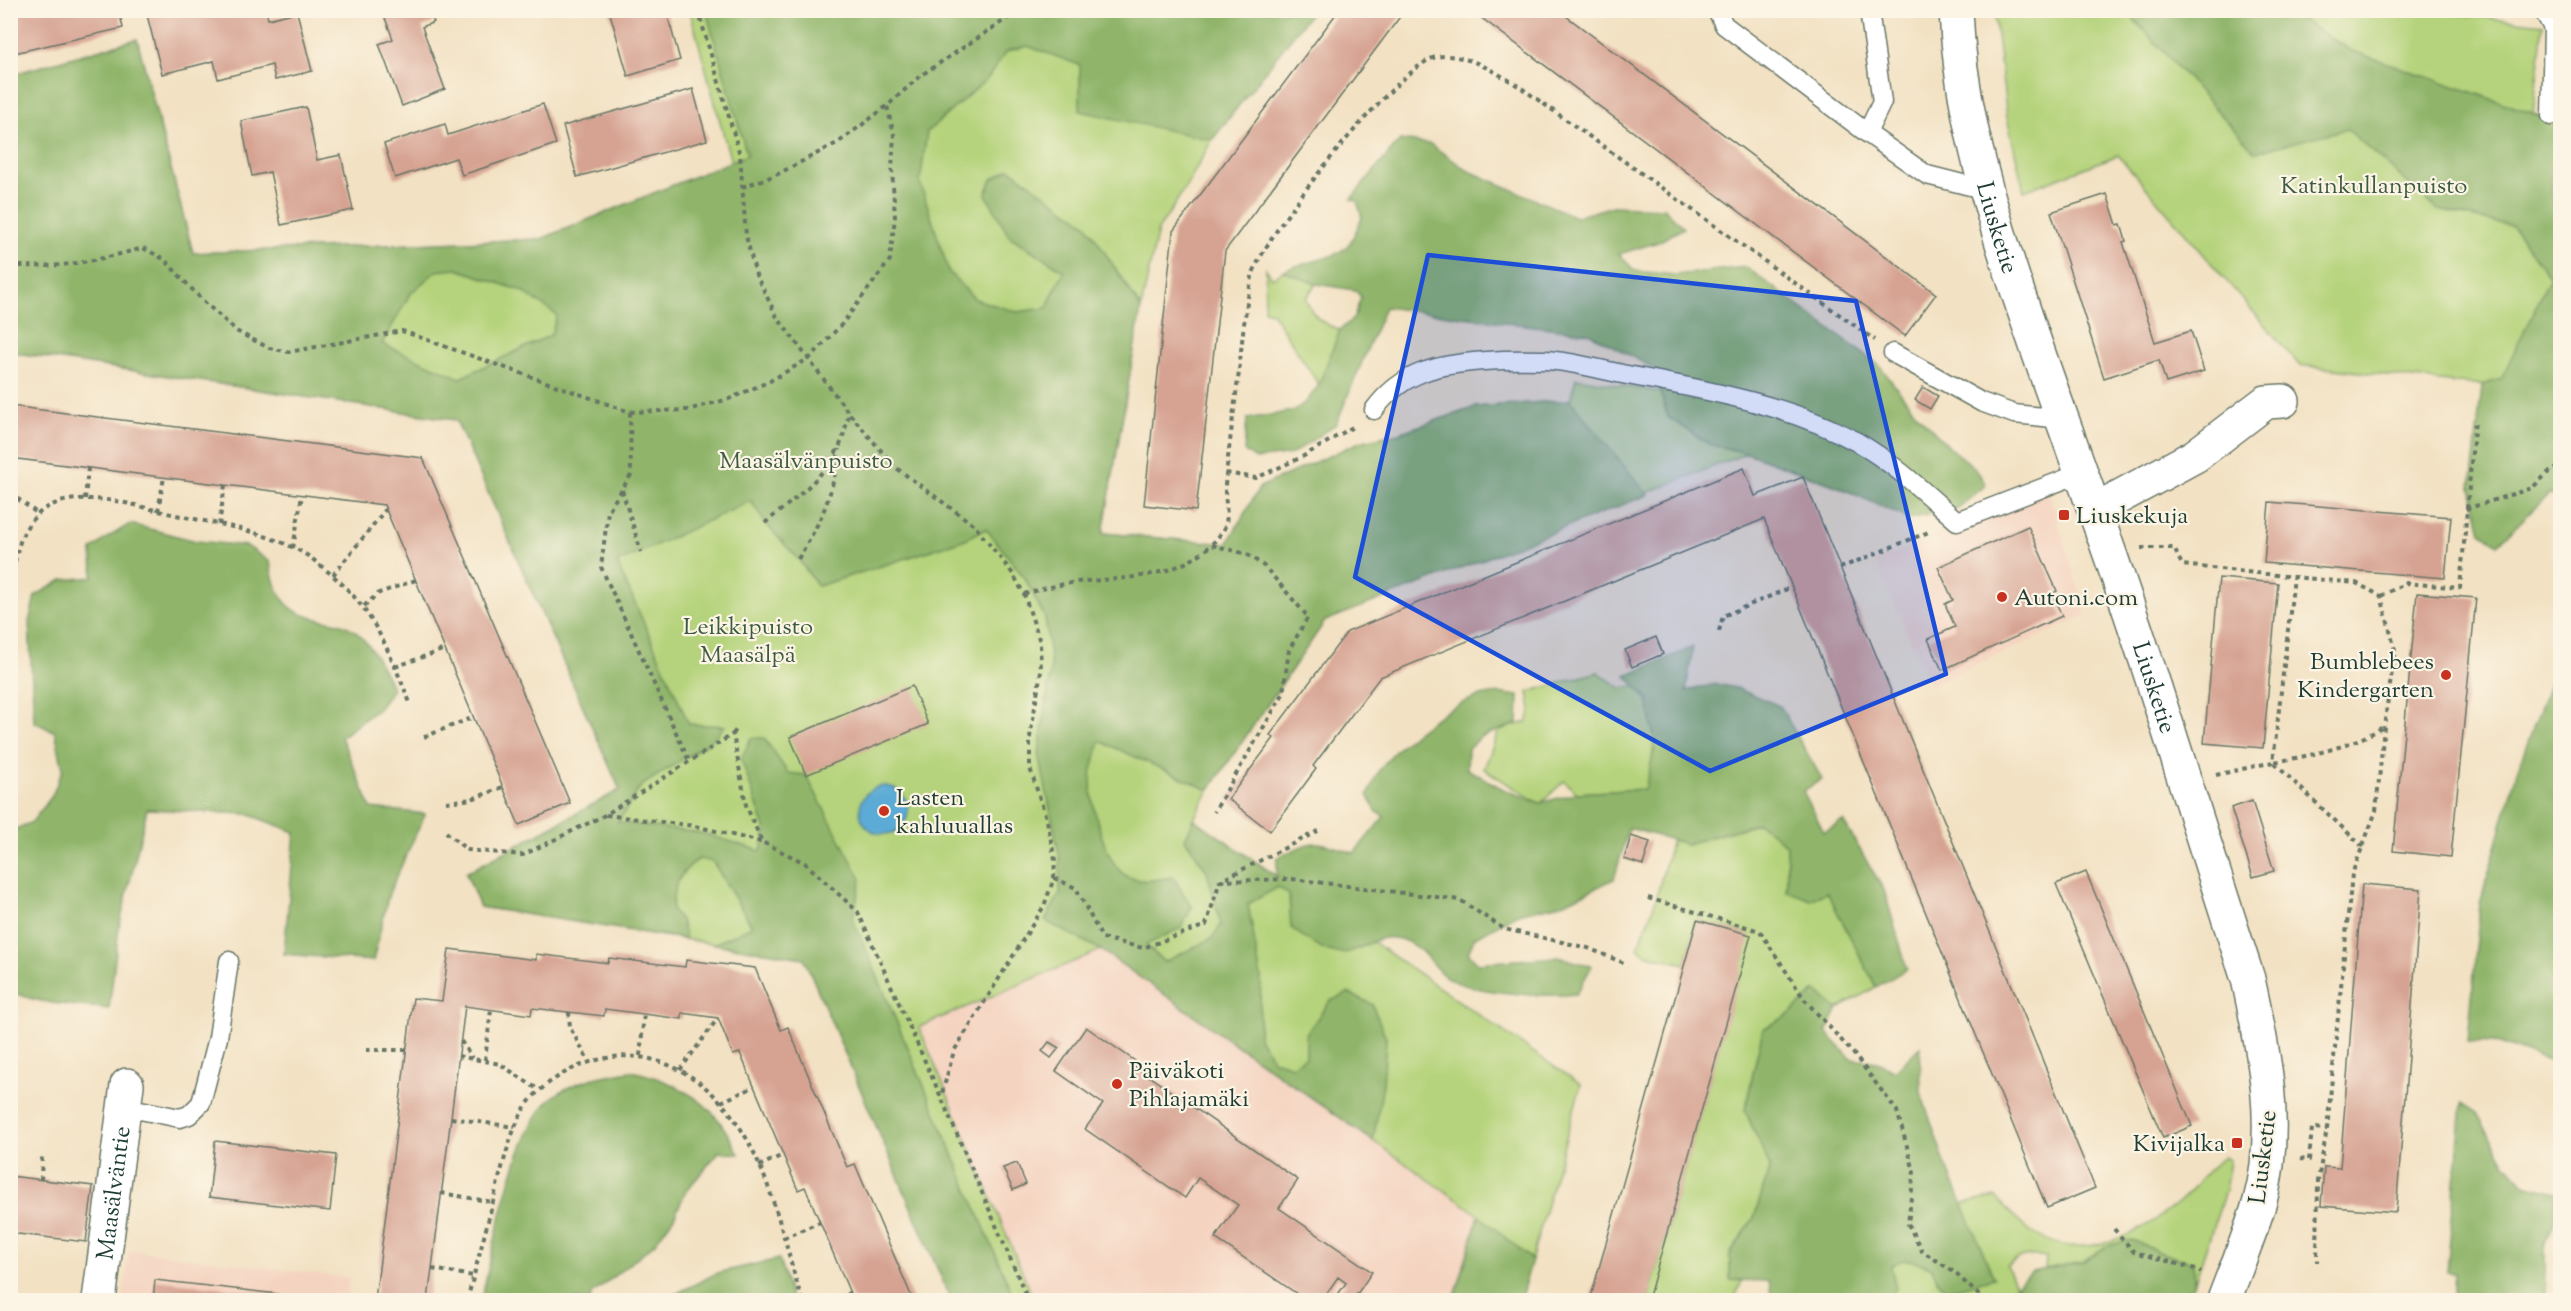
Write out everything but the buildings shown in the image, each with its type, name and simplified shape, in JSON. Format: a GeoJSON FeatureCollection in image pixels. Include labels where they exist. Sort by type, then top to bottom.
{"type":"FeatureCollection","features":[{"type":"Feature","properties":{"kind":"street","name":"Liusketie"},"geometry":{"type":"LineString","coordinates":[[1956,10],[1957,43],[1966,111],[1986,190],[2062,419],[2108,548],[2248,979],[2263,1046],[2268,1088],[2267,1155],[2260,1199],[2224,1300]]}},
{"type":"Feature","properties":{"kind":"street"},"geometry":{"type":"LineString","coordinates":[[2095,510],[2195,456],[2266,402],[2283,402]]}},
{"type":"Feature","properties":{"kind":"street","name":"Maasälväntie"},"geometry":{"type":"LineString","coordinates":[[99,1300],[126,1096]]}},
{"type":"Feature","properties":{"kind":"lane"},"geometry":{"type":"LineString","coordinates":[[1717,10],[1724,25],[1867,134],[1927,175],[1986,190]]}},
{"type":"Feature","properties":{"kind":"lane"},"geometry":{"type":"LineString","coordinates":[[1867,134],[1882,102],[1869,10]]}},
{"type":"Feature","properties":{"kind":"lane"},"geometry":{"type":"LineString","coordinates":[[2543,10],[2553,28],[2550,116]]}},
{"type":"Feature","properties":{"kind":"lane"},"geometry":{"type":"LineString","coordinates":[[1893,353],[1982,402],[2014,414],[2062,419]]}},
{"type":"Feature","properties":{"kind":"lane"},"geometry":{"type":"LineString","coordinates":[[1374,410],[1398,384],[1425,371],[1468,363],[1547,360],[1757,404],[1815,423],[1857,442],[1893,465],[1957,521],[2081,473]]}},
{"type":"Feature","properties":{"kind":"lane"},"geometry":{"type":"LineString","coordinates":[[126,1096],[180,1118],[189,1115],[201,1103],[218,1038],[230,961]]}},
{"type":"Feature","properties":{"kind":"path"},"geometry":{"type":"LineString","coordinates":[[699,10],[740,155],[746,236],[756,275],[777,316],[849,413],[895,467],[974,525],[1013,574],[1024,594],[1040,642],[1041,671],[1030,737],[1030,768],[1051,840],[1055,860],[1054,878],[1044,906],[954,1051],[942,1097]]}},
{"type":"Feature","properties":{"kind":"path"},"geometry":{"type":"LineString","coordinates":[[742,187],[776,175],[840,142],[887,106],[920,76],[1020,10]]}},
{"type":"Feature","properties":{"kind":"path"},"geometry":{"type":"LineString","coordinates":[[1024,594],[1052,586],[1140,578],[1185,564],[1212,545],[1224,531],[1228,519],[1224,505],[1226,473],[1246,310],[1252,276],[1260,255],[1306,190],[1369,114],[1404,78],[1425,61],[1436,57],[1448,56],[1466,60],[1520,87],[1893,353]]}},
{"type":"Feature","properties":{"kind":"path"},"geometry":{"type":"LineString","coordinates":[[10,266],[40,269],[101,259],[143,248],[164,260],[203,301],[238,332],[269,348],[289,352],[402,331],[630,412],[687,410],[729,399],[810,358],[842,324],[890,260],[896,217],[892,169],[894,135],[887,106]]}},
{"type":"Feature","properties":{"kind":"path"},"geometry":{"type":"LineString","coordinates":[[1226,473],[1256,478],[1275,470],[1329,442],[1374,410]]}},
{"type":"Feature","properties":{"kind":"path"},"geometry":{"type":"LineString","coordinates":[[630,412],[631,475],[608,511],[601,567],[689,761]]}},
{"type":"Feature","properties":{"kind":"path"},"geometry":{"type":"LineString","coordinates":[[798,559],[827,506],[834,487],[840,446],[849,413]]}},
{"type":"Feature","properties":{"kind":"path"},"geometry":{"type":"LineString","coordinates":[[2380,596],[2406,584],[2460,588],[2475,419]]}},
{"type":"Feature","properties":{"kind":"path"},"geometry":{"type":"LineString","coordinates":[[765,523],[818,475],[840,446]]}},
{"type":"Feature","properties":{"kind":"path"},"geometry":{"type":"LineString","coordinates":[[15,459],[11,493],[38,514]]}},
{"type":"Feature","properties":{"kind":"path"},"geometry":{"type":"LineString","coordinates":[[85,499],[88,468]]}},
{"type":"Feature","properties":{"kind":"path"},"geometry":{"type":"LineString","coordinates":[[2466,509],[2532,488],[2552,469],[2560,469]]}},
{"type":"Feature","properties":{"kind":"path"},"geometry":{"type":"LineString","coordinates":[[158,511],[164,477]]}},
{"type":"Feature","properties":{"kind":"path"},"geometry":{"type":"LineString","coordinates":[[219,525],[225,485]]}},
{"type":"Feature","properties":{"kind":"path"},"geometry":{"type":"LineString","coordinates":[[622,489],[641,552]]}},
{"type":"Feature","properties":{"kind":"path"},"geometry":{"type":"LineString","coordinates":[[293,548],[302,495]]}},
{"type":"Feature","properties":{"kind":"path"},"geometry":{"type":"LineString","coordinates":[[10,670],[12,572],[20,543],[32,520],[45,507],[59,502],[85,499],[109,500],[270,538],[293,548],[333,575],[364,606],[379,631],[411,705]]}},
{"type":"Feature","properties":{"kind":"path"},"geometry":{"type":"LineString","coordinates":[[333,575],[386,509]]}},
{"type":"Feature","properties":{"kind":"path"},"geometry":{"type":"LineString","coordinates":[[1840,568],[1957,521]]}},
{"type":"Feature","properties":{"kind":"path"},"geometry":{"type":"LineString","coordinates":[[1212,545],[1247,554],[1265,567],[1308,617],[1289,650],[1283,694],[1214,812]]}},
{"type":"Feature","properties":{"kind":"path"},"geometry":{"type":"LineString","coordinates":[[2108,548],[2174,548],[2182,564],[2356,582],[2380,596],[2395,650],[2384,727],[2376,811],[2352,874],[2327,1129],[2318,1181],[2317,1262]]}},
{"type":"Feature","properties":{"kind":"path"},"geometry":{"type":"LineString","coordinates":[[2273,762],[2294,577]]}},
{"type":"Feature","properties":{"kind":"path"},"geometry":{"type":"LineString","coordinates":[[364,606],[379,593],[416,580]]}},
{"type":"Feature","properties":{"kind":"path"},"geometry":{"type":"LineString","coordinates":[[1719,631],[1723,616],[1792,587]]}},
{"type":"Feature","properties":{"kind":"path"},"geometry":{"type":"LineString","coordinates":[[395,667],[445,649]]}},
{"type":"Feature","properties":{"kind":"path"},"geometry":{"type":"LineString","coordinates":[[424,737],[474,717]]}},
{"type":"Feature","properties":{"kind":"path"},"geometry":{"type":"LineString","coordinates":[[446,832],[467,850],[523,855],[605,815],[733,734],[738,727]]}},
{"type":"Feature","properties":{"kind":"path"},"geometry":{"type":"LineString","coordinates":[[2184,785],[2228,771],[2302,757],[2361,740],[2384,727]]}},
{"type":"Feature","properties":{"kind":"path"},"geometry":{"type":"LineString","coordinates":[[733,734],[746,805],[762,842]]}},
{"type":"Feature","properties":{"kind":"path"},"geometry":{"type":"LineString","coordinates":[[2273,762],[2363,847]]}},
{"type":"Feature","properties":{"kind":"path"},"geometry":{"type":"LineString","coordinates":[[446,802],[472,799],[503,788]]}},
{"type":"Feature","properties":{"kind":"path"},"geometry":{"type":"LineString","coordinates":[[605,815],[695,826],[762,842],[805,863],[858,912],[942,1097],[1028,1300]]}},
{"type":"Feature","properties":{"kind":"path"},"geometry":{"type":"LineString","coordinates":[[1054,878],[1076,888],[1102,938],[1143,948],[1206,925],[1220,881],[1318,831]]}},
{"type":"Feature","properties":{"kind":"path"},"geometry":{"type":"LineString","coordinates":[[1220,881],[1292,879],[1460,900],[1504,928],[1588,948],[1624,963]]}},
{"type":"Feature","properties":{"kind":"path"},"geometry":{"type":"LineString","coordinates":[[1648,898],[1760,932],[1804,999],[1853,1053],[1897,1111],[1914,1171],[1908,1224],[1922,1251],[1954,1272],[1984,1300]]}},
{"type":"Feature","properties":{"kind":"path"},"geometry":{"type":"LineString","coordinates":[[485,1059],[491,1010]]}},
{"type":"Feature","properties":{"kind":"path"},"geometry":{"type":"LineString","coordinates":[[569,1012],[570,1028],[590,1063]]}},
{"type":"Feature","properties":{"kind":"path"},"geometry":{"type":"LineString","coordinates":[[640,1056],[644,1014]]}},
{"type":"Feature","properties":{"kind":"path"},"geometry":{"type":"LineString","coordinates":[[680,1070],[718,1018]]}},
{"type":"Feature","properties":{"kind":"path"},"geometry":{"type":"LineString","coordinates":[[460,1041],[472,1058]]}},
{"type":"Feature","properties":{"kind":"path"},"geometry":{"type":"LineString","coordinates":[[366,1050],[406,1050]]}},
{"type":"Feature","properties":{"kind":"path"},"geometry":{"type":"LineString","coordinates":[[468,1300],[493,1202],[516,1127],[525,1108],[539,1090],[567,1072],[590,1063],[626,1055],[640,1056],[680,1070],[706,1086],[721,1102],[752,1147],[784,1238],[802,1300]]}},
{"type":"Feature","properties":{"kind":"path"},"geometry":{"type":"LineString","coordinates":[[458,1056],[485,1059],[500,1064],[539,1090]]}},
{"type":"Feature","properties":{"kind":"path"},"geometry":{"type":"LineString","coordinates":[[721,1102],[754,1087]]}},
{"type":"Feature","properties":{"kind":"path"},"geometry":{"type":"LineString","coordinates":[[451,1118],[516,1127]]}},
{"type":"Feature","properties":{"kind":"path"},"geometry":{"type":"LineString","coordinates":[[2309,1160],[2312,1128],[2327,1129]]}},
{"type":"Feature","properties":{"kind":"path"},"geometry":{"type":"LineString","coordinates":[[41,1180],[42,1155]]}},
{"type":"Feature","properties":{"kind":"path"},"geometry":{"type":"LineString","coordinates":[[759,1166],[783,1155]]}},
{"type":"Feature","properties":{"kind":"path"},"geometry":{"type":"LineString","coordinates":[[441,1193],[493,1202]]}},
{"type":"Feature","properties":{"kind":"path"},"geometry":{"type":"LineString","coordinates":[[784,1238],[820,1222]]}},
{"type":"Feature","properties":{"kind":"path"},"geometry":{"type":"LineString","coordinates":[[2114,1229],[2134,1252],[2196,1269],[2203,1275]]}},
{"type":"Feature","properties":{"kind":"path"},"geometry":{"type":"LineString","coordinates":[[2555,1300],[2560,1255]]}},
{"type":"Feature","properties":{"kind":"path"},"geometry":{"type":"LineString","coordinates":[[432,1269],[474,1276]]}},
{"type":"Feature","properties":{"kind":"path"},"geometry":{"type":"LineString","coordinates":[[840,1300],[850,1292]]}},
{"type":"Feature","properties":{"kind":"highlighted area"},"geometry":{"type":"Polygon","coordinates":[[[1428,255],[1856,301],[1946,674],[1710,771],[1355,577],[1428,255]]]}},
{"type":"Feature","properties":{"kind":"shaded area"},"geometry":{"type":"Polygon","coordinates":[[[2048,489],[2087,615],[1930,685],[1875,561],[2048,489]]]}},
{"type":"Feature","properties":{"kind":"shaded area","name":"Päiväkoti Pihlajamäki"},"geometry":{"type":"Polygon","coordinates":[[[1101,950],[1479,1215],[1454,1300],[1034,1300],[919,1027],[1101,950]]]}},
{"type":"Feature","properties":{"kind":"shaded area"},"geometry":{"type":"Polygon","coordinates":[[[129,1250],[349,1278],[347,1300],[123,1300],[129,1250]]]}},
{"type":"Feature","properties":{"kind":"green space","name":"Maasälvänpuisto"},"geometry":{"type":"Polygon","coordinates":[[[919,10],[922,17],[940,10],[1312,11],[1212,140],[1158,230],[1141,308],[1103,533],[1227,544],[1260,487],[1360,442],[1399,433],[1476,407],[1570,400],[1576,378],[1660,392],[1668,417],[1709,444],[1747,453],[1325,621],[1209,790],[1194,819],[1581,1085],[1520,1300],[1454,1300],[1479,1215],[1101,950],[919,1027],[1034,1300],[951,1300],[804,958],[480,907],[466,873],[620,790],[456,420],[11,352],[10,75],[137,39],[193,253],[541,239],[731,162],[690,11],[919,10]]]}},
{"type":"Feature","properties":{"kind":"green space","name":"Maasälvänpuisto"},"geometry":{"type":"Polygon","coordinates":[[[940,10],[1312,11],[1212,140],[1080,111],[1080,65],[1027,46],[1007,51],[987,79],[927,132],[920,183],[949,272],[975,299],[1017,312],[1046,308],[1064,271],[1009,236],[986,194],[992,179],[1010,169],[1087,225],[1141,308],[1103,533],[1227,544],[1260,487],[1360,442],[1399,433],[1476,407],[1570,400],[1648,495],[1325,621],[1209,790],[1100,741],[1092,772],[1092,793],[1097,821],[1114,863],[1122,873],[1131,878],[1152,880],[1173,877],[1192,907],[1181,928],[1146,945],[1164,962],[1211,939],[1221,925],[1207,871],[1185,839],[1194,819],[1277,877],[1277,858],[1308,844],[1330,845],[1354,853],[1384,817],[1376,811],[1368,795],[1378,772],[1390,757],[1415,733],[1445,712],[1477,697],[1494,693],[1519,696],[1518,723],[1481,737],[1468,749],[1467,769],[1505,790],[1540,803],[1577,793],[1645,789],[1655,746],[1648,699],[1626,676],[1693,647],[1686,691],[1716,684],[1736,688],[1780,706],[1822,779],[1803,791],[1824,832],[1843,821],[1884,890],[1907,969],[1876,987],[1827,892],[1811,900],[1787,891],[1787,845],[1759,823],[1687,844],[1629,828],[1614,879],[1565,903],[1518,914],[1475,937],[1468,953],[1478,963],[1558,957],[1592,966],[1576,994],[1509,993],[1457,983],[1440,972],[1416,947],[1392,937],[1344,953],[1330,951],[1316,945],[1291,928],[1289,895],[1278,887],[1248,904],[1261,978],[1259,1038],[1274,1060],[1292,1066],[1306,1057],[1306,1034],[1330,1001],[1348,993],[1372,1004],[1386,1038],[1383,1085],[1373,1141],[1101,950],[1045,921],[1060,893],[1060,859],[1039,754],[1051,666],[1045,618],[1024,577],[986,529],[963,540],[818,586],[798,559],[765,523],[751,501],[617,563],[689,724],[725,726],[711,741],[641,786],[618,822],[706,834],[761,851],[766,831],[741,759],[751,738],[764,738],[788,773],[806,775],[861,879],[853,919],[1015,1300],[951,1300],[804,958],[714,944],[752,926],[713,862],[699,859],[686,869],[678,880],[672,910],[681,920],[686,939],[480,907],[466,873],[620,790],[456,420],[11,352],[11,75],[137,39],[193,253],[541,239],[747,155],[706,11],[919,11],[922,17],[940,10]],[[457,269],[436,271],[410,294],[382,344],[460,378],[551,335],[557,315],[522,291],[457,269]]]}},
{"type":"Feature","properties":{"kind":"green space","name":"Katinkullanpuisto"},"geometry":{"type":"Polygon","coordinates":[[[2419,10],[2543,24],[2533,114],[2558,122],[2552,186],[2555,209],[2560,218],[2560,499],[2550,493],[2533,509],[2539,388],[2457,383],[2299,365],[2118,155],[2024,191],[2007,117],[1994,11],[2419,10]]]}},
{"type":"Feature","properties":{"kind":"green space"},"geometry":{"type":"Polygon","coordinates":[[[2126,11],[2288,11],[2350,50],[2558,122],[2552,186],[2555,209],[2560,218],[2560,499],[2550,493],[2498,544],[2481,532],[2471,488],[2482,385],[2501,379],[2550,277],[2512,226],[2438,210],[2347,129],[2255,152],[2126,11]]]}},
{"type":"Feature","properties":{"kind":"green space"},"geometry":{"type":"Polygon","coordinates":[[[1400,140],[1430,144],[1467,170],[1576,217],[1613,206],[1664,208],[1684,228],[1658,242],[1619,254],[1635,271],[1675,275],[1746,267],[1880,366],[1915,412],[1946,444],[1976,469],[1986,485],[1958,508],[1909,519],[1839,487],[1747,453],[1709,444],[1668,417],[1653,368],[1589,333],[1385,307],[1336,424],[1292,454],[1256,459],[1244,451],[1247,419],[1293,411],[1307,401],[1319,385],[1340,330],[1354,318],[1361,297],[1355,290],[1316,284],[1283,271],[1335,254],[1349,244],[1362,218],[1357,201],[1351,199],[1400,140]]]}},
{"type":"Feature","properties":{"kind":"green space"},"geometry":{"type":"Polygon","coordinates":[[[1266,269],[1272,278],[1283,271],[1316,284],[1306,298],[1311,310],[1323,322],[1340,330],[1319,385],[1272,312],[1264,310],[1266,269]]]}},
{"type":"Feature","properties":{"kind":"green space"},"geometry":{"type":"Polygon","coordinates":[[[130,524],[196,541],[247,546],[270,562],[276,587],[291,608],[307,616],[350,627],[362,637],[377,658],[393,689],[378,709],[341,737],[371,808],[425,814],[389,893],[373,961],[284,954],[295,832],[247,814],[147,809],[119,927],[109,1009],[46,1002],[11,991],[11,831],[32,822],[52,796],[63,769],[55,732],[34,722],[29,622],[35,596],[62,580],[93,577],[92,550],[130,524]]]}},
{"type":"Feature","properties":{"kind":"green space"},"geometry":{"type":"Polygon","coordinates":[[[2560,656],[2560,1065],[2502,1044],[2468,1041],[2480,904],[2517,771],[2560,656]]]}},
{"type":"Feature","properties":{"kind":"green space"},"geometry":{"type":"Polygon","coordinates":[[[1598,672],[1620,688],[1636,686],[1645,697],[1650,709],[1654,735],[1652,762],[1646,789],[1577,793],[1564,781],[1540,804],[1484,769],[1499,730],[1527,722],[1531,710],[1528,692],[1598,672]]]}},
{"type":"Feature","properties":{"kind":"green space"},"geometry":{"type":"Polygon","coordinates":[[[1760,823],[1787,845],[1787,891],[1827,891],[1876,987],[1838,1009],[1815,991],[1787,1016],[1763,1029],[1745,1110],[1770,1167],[1754,1218],[1730,1254],[1730,1280],[1742,1281],[1734,1300],[1648,1300],[1750,935],[1697,920],[1685,964],[1645,954],[1638,948],[1654,905],[1672,840],[1687,844],[1760,823]]]}},
{"type":"Feature","properties":{"kind":"green space"},"geometry":{"type":"Polygon","coordinates":[[[1816,991],[1838,1009],[1826,1032],[1851,1059],[1878,1062],[1895,1071],[1920,1047],[1921,1093],[1945,1163],[1994,1278],[1949,1290],[1938,1282],[1932,1268],[1911,1260],[1901,1261],[1891,1267],[1896,1289],[1885,1300],[1772,1300],[1769,1281],[1730,1280],[1730,1254],[1754,1218],[1770,1167],[1745,1110],[1763,1029],[1787,1016],[1816,991]]]}},
{"type":"Feature","properties":{"kind":"green space"},"geometry":{"type":"Polygon","coordinates":[[[631,1071],[668,1083],[702,1103],[720,1122],[739,1154],[719,1152],[686,1191],[674,1217],[655,1243],[592,1294],[590,1300],[481,1300],[507,1190],[528,1133],[540,1111],[554,1096],[581,1082],[631,1071]]]}},
{"type":"Feature","properties":{"kind":"green space"},"geometry":{"type":"Polygon","coordinates":[[[2462,1103],[2477,1113],[2506,1164],[2524,1184],[2557,1192],[2554,1223],[2545,1244],[2545,1300],[2453,1300],[2455,1273],[2447,1272],[2462,1103]]]}},
{"type":"Feature","properties":{"kind":"green space"},"geometry":{"type":"Polygon","coordinates":[[[2224,1156],[2230,1161],[2225,1191],[2194,1284],[2194,1263],[2161,1253],[2132,1240],[2107,1246],[2082,1262],[2045,1269],[2046,1257],[2030,1256],[2016,1260],[2007,1266],[2023,1300],[1769,1300],[1966,1214],[1962,1204],[1996,1197],[2027,1228],[2050,1242],[2069,1246],[2089,1246],[2108,1242],[2128,1235],[2163,1214],[2185,1197],[2224,1156]]]}},
{"type":"Feature","properties":{"kind":"green space"},"geometry":{"type":"Polygon","coordinates":[[[1479,1215],[1532,1260],[1520,1300],[1454,1300],[1479,1215]]]}},
{"type":"Feature","properties":{"kind":"green space"},"geometry":{"type":"Polygon","coordinates":[[[2132,1240],[2161,1253],[2194,1263],[2194,1284],[2185,1300],[2018,1300],[2011,1290],[2032,1272],[2082,1262],[2107,1246],[2132,1240]]]}},
{"type":"Feature","properties":{"kind":"green space"},"geometry":{"type":"Polygon","coordinates":[[[779,1259],[792,1300],[664,1300],[717,1273],[779,1259]]]}},
{"type":"Feature","properties":{"kind":"water","name":"Lasten kahluuallas"},"geometry":{"type":"Polygon","coordinates":[[[884,786],[901,793],[908,810],[901,827],[884,834],[867,827],[860,810],[867,793],[884,786]]]}},
{"type":"Feature","properties":{"kind":"place","name":"Liuskekuja"},"geometry":{"type":"Point","coordinates":[2064,515]}},
{"type":"Feature","properties":{"kind":"place","name":"Autoni.com"},"geometry":{"type":"Point","coordinates":[2002,597]}},
{"type":"Feature","properties":{"kind":"place","name":"Bumblebees Kindergarten"},"geometry":{"type":"Point","coordinates":[2446,675]}},
{"type":"Feature","properties":{"kind":"place","name":"Lasten kahluuallas"},"geometry":{"type":"Point","coordinates":[884,811]}},
{"type":"Feature","properties":{"kind":"place","name":"Päiväkoti Pihlajamäki"},"geometry":{"type":"Point","coordinates":[1117,1084]}},
{"type":"Feature","properties":{"kind":"place","name":"Kivijalka"},"geometry":{"type":"Point","coordinates":[2237,1143]}},
{"type":"Feature","properties":{"kind":"park label","name":"Leikkipuisto Maasälpä"},"geometry":{"type":"Point","coordinates":[748,640]}}]}
